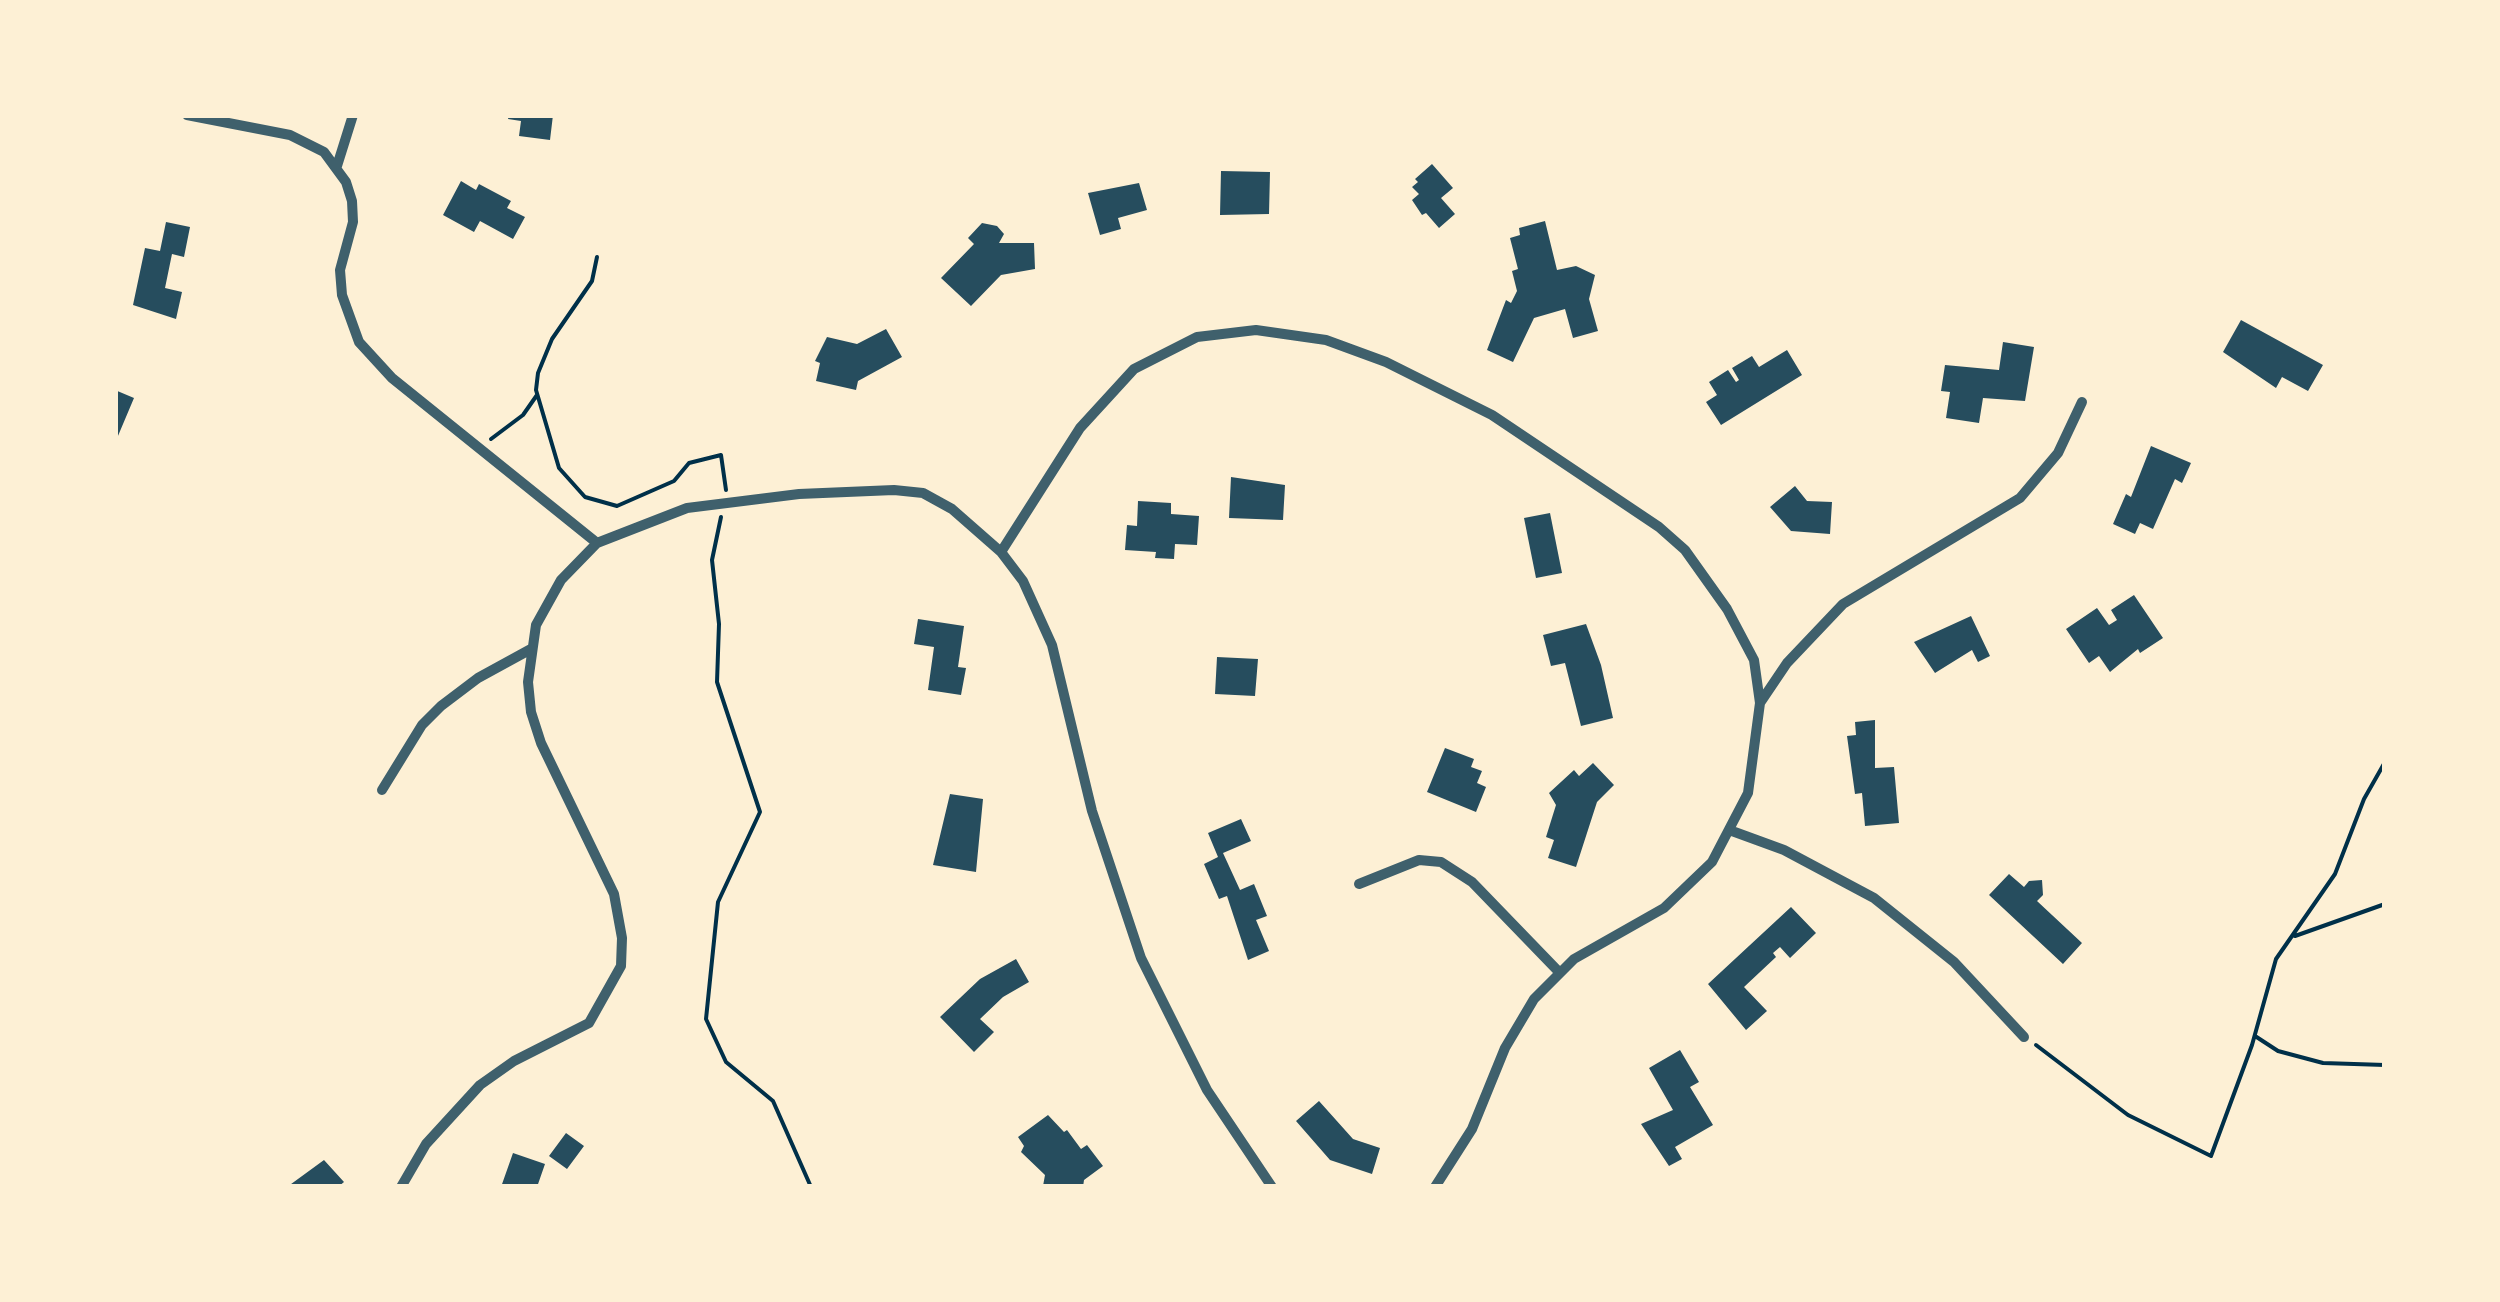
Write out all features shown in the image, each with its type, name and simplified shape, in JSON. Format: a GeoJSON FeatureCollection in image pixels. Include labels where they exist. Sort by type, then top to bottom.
{"type":"FeatureCollection","features":[{"type":"Feature","properties":{"kind":"street"},"geometry":{"type":"LineString","coordinates":[[187,115],[290,135],[324,152],[337,166],[352,200],[354,222],[341,258],[342,296],[359,342],[392,378],[597,543]]}},
{"type":"Feature","properties":{"kind":"street"},"geometry":{"type":"LineString","coordinates":[[337,166],[353,115]]}},
{"type":"Feature","properties":{"kind":"street"},"geometry":{"type":"LineString","coordinates":[[1001,552],[1080,428],[1134,369],[1197,338],[1256,330],[1326,340],[1386,362],[1492,415],[1660,527],[1696,564],[1727,609],[1754,660],[1760,703],[1754,765],[1732,831],[1712,862],[1664,908],[1559,972],[1516,1026],[1472,1129],[1436,1187]]}},
{"type":"Feature","properties":{"kind":"street"},"geometry":{"type":"LineString","coordinates":[[1760,703],[1787,663],[1844,604],[2020,498],[2058,453],[2082,402]]}},
{"type":"Feature","properties":{"kind":"street"},"geometry":{"type":"LineString","coordinates":[[401,1187],[426,1144],[480,1085],[514,1061],[589,1023],[621,966],[621,925],[614,894],[541,743],[531,712],[530,649],[546,602],[597,543],[687,508],[799,494],[894,490],[923,493],[952,509],[1001,552],[1023,581],[1052,645],[1098,830],[1141,958],[1207,1090],[1272,1187]]}},
{"type":"Feature","properties":{"kind":"street"},"geometry":{"type":"LineString","coordinates":[[382,790],[422,725],[441,706],[478,678],[530,649]]}},
{"type":"Feature","properties":{"kind":"street"},"geometry":{"type":"LineString","coordinates":[[1732,831],[1784,850],[1874,898],[1954,962],[2024,1037]]}},
{"type":"Feature","properties":{"kind":"street"},"geometry":{"type":"LineString","coordinates":[[1359,884],[1419,860],[1441,862],[1472,882],[1559,972]]}},
{"type":"Feature","properties":{"kind":"path"},"geometry":{"type":"LineString","coordinates":[[490,440],[523,415],[537,395],[544,357],[592,282],[597,257]]}},
{"type":"Feature","properties":{"kind":"path"},"geometry":{"type":"LineString","coordinates":[[537,395],[559,468],[585,498],[617,506],[674,481],[689,463],[713,454],[721,455],[726,490]]}},
{"type":"Feature","properties":{"kind":"path"},"geometry":{"type":"LineString","coordinates":[[721,517],[712,560],[718,624],[717,682],[760,812],[718,902],[706,1019],[726,1062],[773,1101],[811,1187]]}},
{"type":"Feature","properties":{"kind":"path"},"geometry":{"type":"LineString","coordinates":[[2024,1037],[2128,1115],[2211,1156],[2255,1036],[2276,959],[2335,874],[2364,799],[2385,762]]}},
{"type":"Feature","properties":{"kind":"path"},"geometry":{"type":"LineString","coordinates":[[2294,936],[2385,904]]}},
{"type":"Feature","properties":{"kind":"path"},"geometry":{"type":"LineString","coordinates":[[2255,1036],[2278,1051],[2310,1060],[2385,1065]]}},
{"type":"Feature","properties":{"kind":"building"},"geometry":{"type":"Polygon","coordinates":[[[509,115],[553,115],[550,140],[519,136],[521,121],[508,119],[509,115]]]}},
{"type":"Feature","properties":{"kind":"building"},"geometry":{"type":"Polygon","coordinates":[[[1432,164],[1453,188],[1441,198],[1455,214],[1439,228],[1426,213],[1422,215],[1412,200],[1419,194],[1412,187],[1418,182],[1415,179],[1432,164]]]}},
{"type":"Feature","properties":{"kind":"building"},"geometry":{"type":"Polygon","coordinates":[[[1221,171],[1270,172],[1269,214],[1220,215],[1221,171]]]}},
{"type":"Feature","properties":{"kind":"building"},"geometry":{"type":"Polygon","coordinates":[[[461,181],[476,190],[479,184],[511,201],[507,208],[525,217],[513,239],[480,221],[474,232],[443,215],[461,181]]]}},
{"type":"Feature","properties":{"kind":"building"},"geometry":{"type":"Polygon","coordinates":[[[1139,183],[1147,210],[1118,218],[1121,229],[1100,235],[1088,193],[1139,183]]]}},
{"type":"Feature","properties":{"kind":"building"},"geometry":{"type":"Polygon","coordinates":[[[1545,221],[1557,270],[1576,266],[1595,275],[1589,299],[1598,331],[1573,338],[1565,309],[1534,318],[1513,362],[1487,350],[1506,300],[1511,303],[1517,291],[1512,271],[1518,269],[1510,238],[1520,235],[1519,228],[1545,221]]]}},
{"type":"Feature","properties":{"kind":"building"},"geometry":{"type":"Polygon","coordinates":[[[166,222],[190,227],[184,257],[172,254],[165,288],[182,292],[176,319],[133,305],[145,248],[160,251],[166,222]]]}},
{"type":"Feature","properties":{"kind":"building"},"geometry":{"type":"Polygon","coordinates":[[[982,223],[997,226],[1004,234],[999,243],[1034,243],[1035,269],[1001,275],[971,306],[941,278],[974,244],[968,238],[982,223]]]}},
{"type":"Feature","properties":{"kind":"building"},"geometry":{"type":"Polygon","coordinates":[[[2241,320],[2323,365],[2308,391],[2282,377],[2276,388],[2223,352],[2241,320]]]}},
{"type":"Feature","properties":{"kind":"building"},"geometry":{"type":"Polygon","coordinates":[[[886,329],[902,357],[858,381],[856,390],[816,381],[820,363],[815,361],[827,337],[857,344],[886,329]]]}},
{"type":"Feature","properties":{"kind":"building"},"geometry":{"type":"Polygon","coordinates":[[[2003,342],[2034,347],[2025,401],[1983,398],[1979,423],[1946,418],[1950,392],[1941,391],[1945,365],[1999,370],[2003,342]]]}},
{"type":"Feature","properties":{"kind":"building"},"geometry":{"type":"Polygon","coordinates":[[[1787,350],[1802,375],[1721,425],[1706,402],[1717,395],[1709,382],[1728,370],[1736,382],[1739,380],[1732,368],[1752,356],[1759,367],[1787,350]]]}},
{"type":"Feature","properties":{"kind":"building"},"geometry":{"type":"Polygon","coordinates":[[[115,390],[134,398],[115,443],[115,390]]]}},
{"type":"Feature","properties":{"kind":"building"},"geometry":{"type":"Polygon","coordinates":[[[2151,446],[2191,463],[2182,483],[2175,479],[2153,529],[2140,523],[2135,534],[2113,524],[2126,494],[2131,497],[2151,446]]]}},
{"type":"Feature","properties":{"kind":"building"},"geometry":{"type":"Polygon","coordinates":[[[1231,477],[1285,485],[1283,520],[1229,518],[1231,477]]]}},
{"type":"Feature","properties":{"kind":"building"},"geometry":{"type":"Polygon","coordinates":[[[1795,486],[1807,501],[1832,502],[1830,534],[1791,531],[1770,507],[1795,486]]]}},
{"type":"Feature","properties":{"kind":"building"},"geometry":{"type":"Polygon","coordinates":[[[1138,501],[1171,503],[1171,514],[1199,516],[1197,545],[1175,544],[1174,559],[1155,558],[1156,552],[1125,550],[1127,525],[1137,526],[1138,501]]]}},
{"type":"Feature","properties":{"kind":"building"},"geometry":{"type":"Polygon","coordinates":[[[1550,513],[1562,573],[1536,578],[1524,518],[1550,513]]]}},
{"type":"Feature","properties":{"kind":"building"},"geometry":{"type":"Polygon","coordinates":[[[2134,595],[2163,638],[2140,653],[2138,649],[2110,672],[2099,656],[2089,663],[2066,629],[2097,608],[2109,625],[2117,620],[2111,610],[2134,595]]]}},
{"type":"Feature","properties":{"kind":"building"},"geometry":{"type":"Polygon","coordinates":[[[1971,616],[1990,656],[1978,662],[1972,650],[1935,673],[1914,642],[1971,616]]]}},
{"type":"Feature","properties":{"kind":"building"},"geometry":{"type":"Polygon","coordinates":[[[918,619],[964,626],[958,667],[966,668],[961,695],[928,690],[934,647],[914,644],[918,619]]]}},
{"type":"Feature","properties":{"kind":"building"},"geometry":{"type":"Polygon","coordinates":[[[1586,624],[1601,665],[1613,718],[1581,726],[1565,663],[1551,666],[1543,635],[1586,624]]]}},
{"type":"Feature","properties":{"kind":"building"},"geometry":{"type":"Polygon","coordinates":[[[1217,657],[1258,659],[1255,696],[1215,694],[1217,657]]]}},
{"type":"Feature","properties":{"kind":"building"},"geometry":{"type":"Polygon","coordinates":[[[1875,720],[1875,768],[1894,767],[1899,823],[1865,826],[1862,793],[1855,794],[1847,736],[1856,735],[1855,722],[1875,720]]]}},
{"type":"Feature","properties":{"kind":"building"},"geometry":{"type":"Polygon","coordinates":[[[1445,748],[1474,759],[1471,767],[1482,771],[1477,783],[1486,787],[1476,812],[1427,792],[1445,748]]]}},
{"type":"Feature","properties":{"kind":"building"},"geometry":{"type":"Polygon","coordinates":[[[1593,763],[1614,785],[1597,802],[1576,867],[1548,858],[1554,840],[1546,837],[1556,805],[1549,793],[1574,770],[1579,776],[1593,763]]]}},
{"type":"Feature","properties":{"kind":"building"},"geometry":{"type":"Polygon","coordinates":[[[950,794],[983,799],[976,872],[933,865],[950,794]]]}},
{"type":"Feature","properties":{"kind":"building"},"geometry":{"type":"Polygon","coordinates":[[[1241,819],[1251,841],[1223,853],[1240,890],[1254,884],[1267,916],[1256,920],[1269,951],[1248,960],[1227,896],[1219,899],[1204,864],[1218,857],[1208,833],[1241,819]]]}},
{"type":"Feature","properties":{"kind":"building"},"geometry":{"type":"Polygon","coordinates":[[[2009,874],[2024,887],[2029,881],[2042,880],[2043,895],[2037,901],[2082,943],[2063,964],[1989,895],[2009,874]]]}},
{"type":"Feature","properties":{"kind":"building"},"geometry":{"type":"Polygon","coordinates":[[[1791,907],[1816,933],[1790,958],[1780,947],[1773,953],[1776,957],[1744,987],[1767,1011],[1746,1030],[1708,984],[1791,907]]]}},
{"type":"Feature","properties":{"kind":"building"},"geometry":{"type":"Polygon","coordinates":[[[1016,959],[1029,982],[1003,997],[980,1019],[994,1032],[974,1052],[940,1017],[980,979],[1016,959]]]}},
{"type":"Feature","properties":{"kind":"building"},"geometry":{"type":"Polygon","coordinates":[[[1680,1050],[1699,1082],[1690,1087],[1713,1125],[1675,1147],[1682,1159],[1669,1166],[1641,1124],[1673,1110],[1649,1068],[1680,1050]]]}},
{"type":"Feature","properties":{"kind":"building"},"geometry":{"type":"Polygon","coordinates":[[[1319,1101],[1353,1139],[1380,1148],[1372,1174],[1330,1160],[1296,1121],[1319,1101]]]}},
{"type":"Feature","properties":{"kind":"building"},"geometry":{"type":"Polygon","coordinates":[[[1048,1115],[1064,1132],[1067,1130],[1081,1149],[1087,1145],[1103,1166],[1084,1180],[1083,1187],[1043,1186],[1045,1175],[1021,1152],[1024,1146],[1018,1137],[1048,1115]]]}},
{"type":"Feature","properties":{"kind":"building"},"geometry":{"type":"Polygon","coordinates":[[[566,1133],[584,1146],[567,1169],[549,1156],[566,1133]]]}},
{"type":"Feature","properties":{"kind":"building"},"geometry":{"type":"Polygon","coordinates":[[[513,1153],[545,1164],[537,1187],[501,1187],[513,1153]]]}},
{"type":"Feature","properties":{"kind":"building"},"geometry":{"type":"Polygon","coordinates":[[[324,1160],[344,1182],[338,1187],[287,1187],[324,1160]]]}}]}
